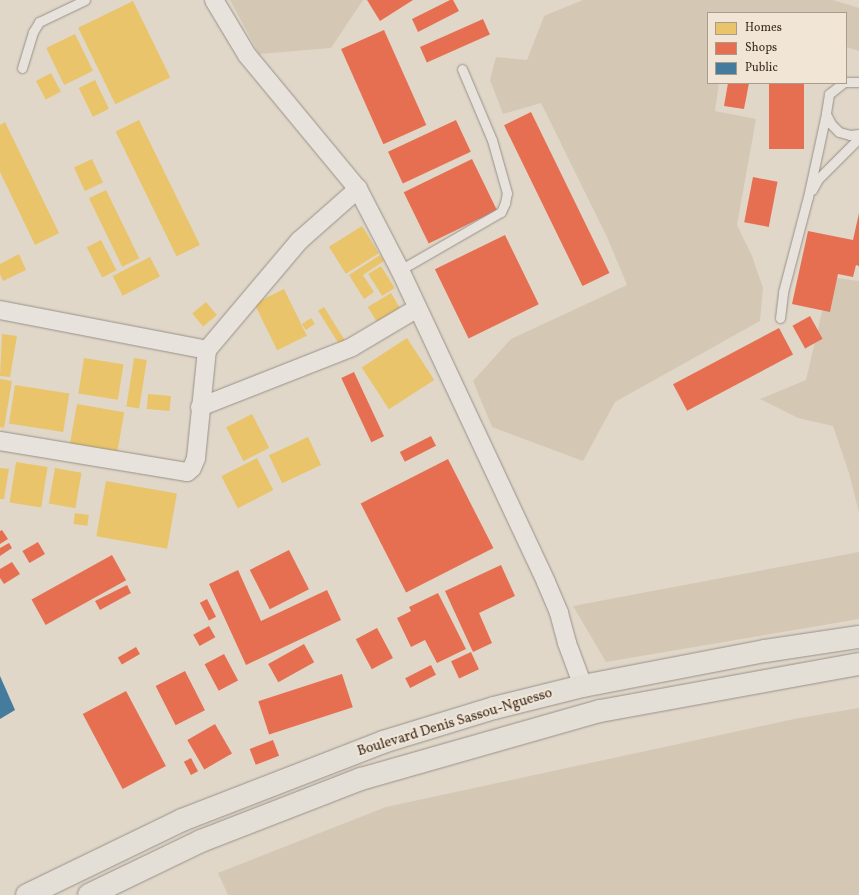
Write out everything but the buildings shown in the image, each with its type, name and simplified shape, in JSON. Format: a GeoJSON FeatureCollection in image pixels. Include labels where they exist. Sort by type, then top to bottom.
{"type":"FeatureCollection","features":[{"type":"Feature","properties":{"kind":"main road","name":"Boulevard Denis Sassou-Nguesso"},"geometry":{"type":"LineString","coordinates":[[27,895],[182,820],[383,742],[494,708],[583,686],[765,651],[859,637]]}},
{"type":"Feature","properties":{"kind":"main road","name":"Boulevard Denis Sassou-Nguesso"},"geometry":{"type":"LineString","coordinates":[[89,895],[201,841],[368,777],[600,711],[859,664]]}},
{"type":"Feature","properties":{"kind":"street"},"geometry":{"type":"LineString","coordinates":[[214,0],[247,55],[358,189],[400,270],[416,309],[546,582],[583,686]]}},
{"type":"Feature","properties":{"kind":"street"},"geometry":{"type":"LineString","coordinates":[[0,441],[187,472],[192,468],[196,458],[207,350],[299,241],[358,189]]}},
{"type":"Feature","properties":{"kind":"street"},"geometry":{"type":"LineString","coordinates":[[200,407],[352,347],[416,309]]}},
{"type":"Feature","properties":{"kind":"street"},"geometry":{"type":"LineString","coordinates":[[0,310],[207,350]]}},
{"type":"Feature","properties":{"kind":"lane"},"geometry":{"type":"LineString","coordinates":[[22,68],[33,32],[39,22],[85,0]]}},
{"type":"Feature","properties":{"kind":"lane"},"geometry":{"type":"LineString","coordinates":[[400,270],[501,212],[505,203],[507,193],[492,140],[462,69]]}},
{"type":"Feature","properties":{"kind":"lane"},"geometry":{"type":"LineString","coordinates":[[847,82],[859,82]]}},
{"type":"Feature","properties":{"kind":"lane"},"geometry":{"type":"LineString","coordinates":[[780,318],[789,265],[808,197],[829,94],[842,84]]}},
{"type":"Feature","properties":{"kind":"lane"},"geometry":{"type":"LineString","coordinates":[[826,114],[831,124],[839,132],[850,136],[859,134]]}},
{"type":"Feature","properties":{"kind":"lane"},"geometry":{"type":"LineString","coordinates":[[808,197],[818,179],[859,138]]}},
{"type":"Feature","properties":{"kind":"shaded area"},"geometry":{"type":"Polygon","coordinates":[[[230,0],[363,0],[331,48],[259,54],[230,0]]]}},
{"type":"Feature","properties":{"kind":"shaded area"},"geometry":{"type":"Polygon","coordinates":[[[583,0],[833,0],[859,8],[859,51],[847,47],[847,12],[707,12],[707,84],[719,84],[715,111],[756,119],[737,225],[752,256],[763,288],[760,321],[615,402],[583,461],[492,427],[473,381],[511,339],[627,285],[607,237],[541,103],[503,114],[490,80],[496,57],[527,60],[544,16],[583,0]]]}},
{"type":"Feature","properties":{"kind":"shaded area"},"geometry":{"type":"Polygon","coordinates":[[[830,277],[859,281],[859,513],[849,473],[833,426],[798,418],[760,399],[806,380],[830,277]]]}},
{"type":"Feature","properties":{"kind":"shaded area"},"geometry":{"type":"Polygon","coordinates":[[[859,552],[859,619],[606,662],[573,606],[859,552]]]}},
{"type":"Feature","properties":{"kind":"shaded area"},"geometry":{"type":"Polygon","coordinates":[[[859,708],[859,895],[228,895],[218,873],[386,807],[794,719],[859,708]]]}}]}
